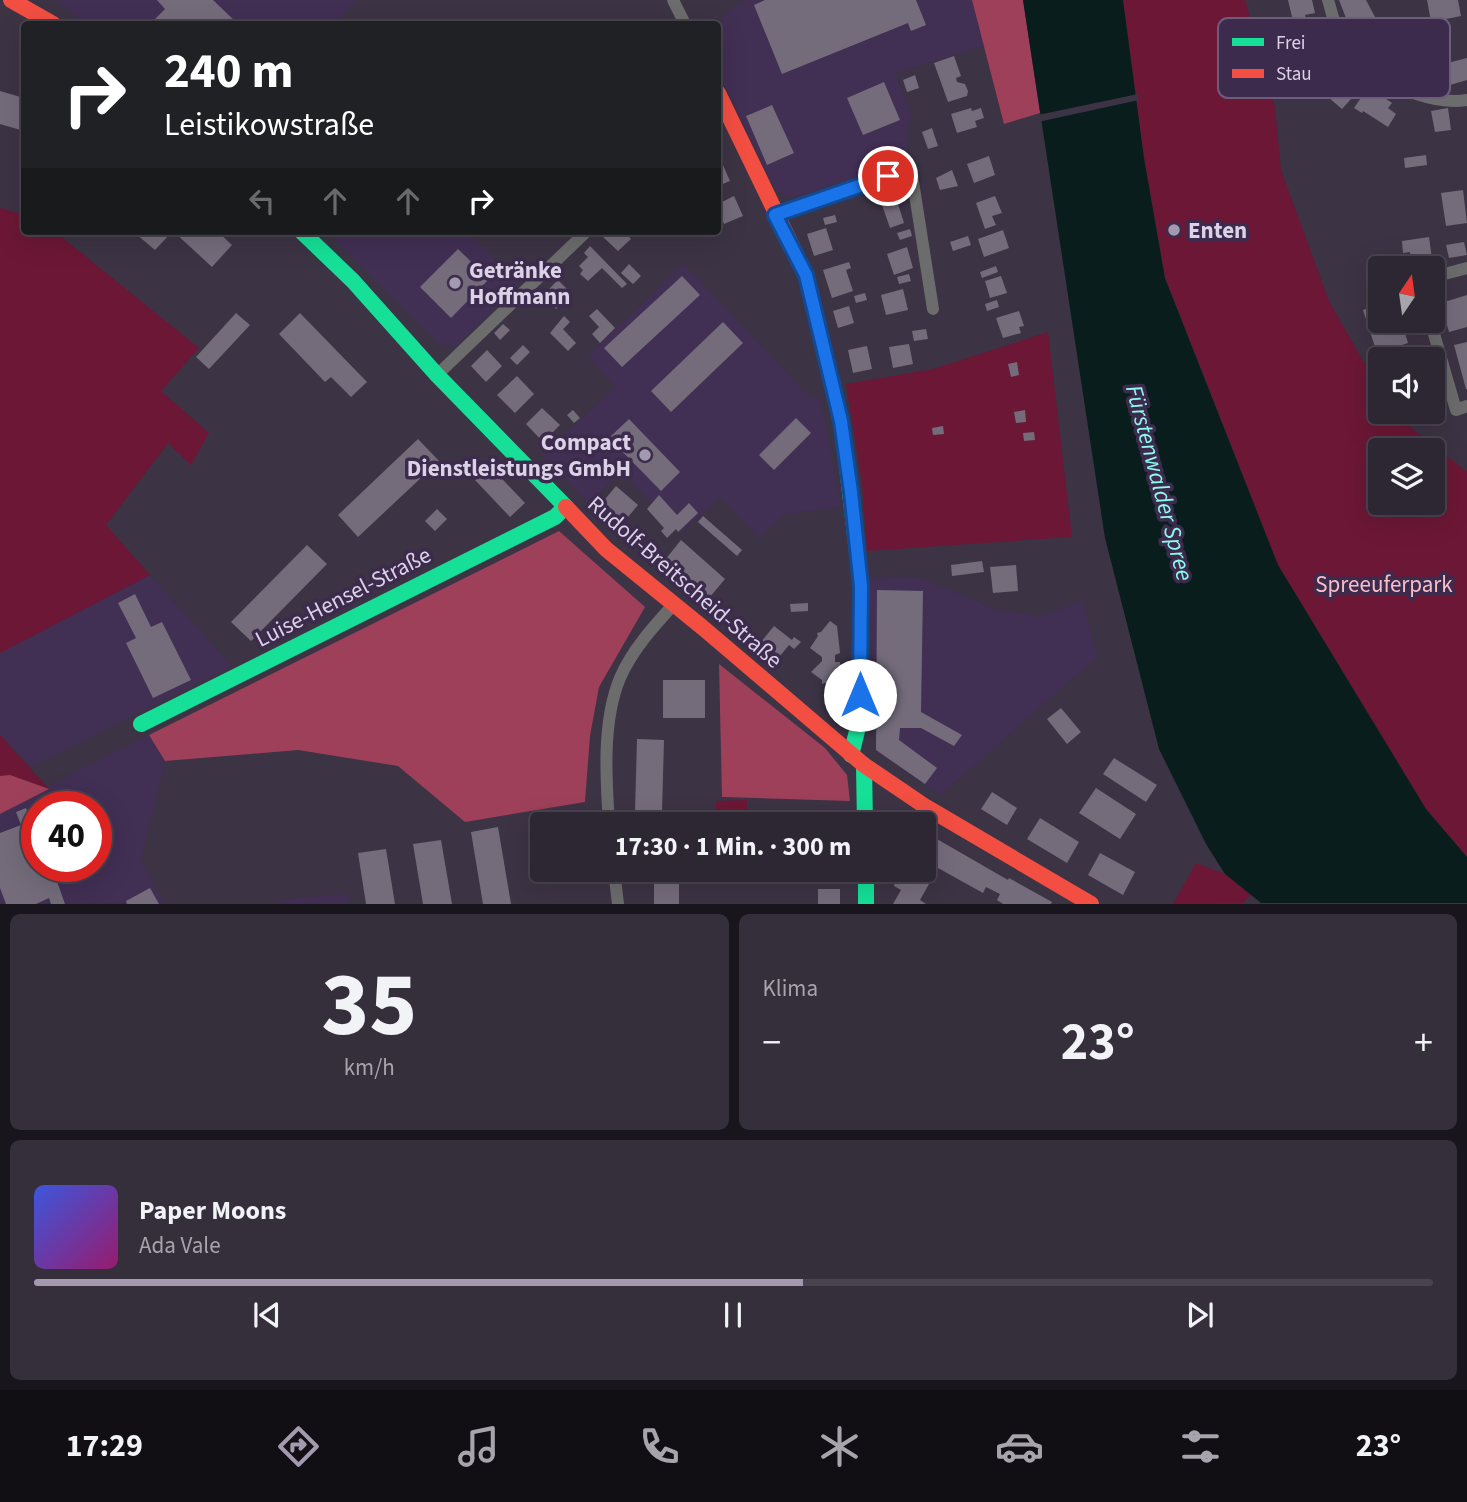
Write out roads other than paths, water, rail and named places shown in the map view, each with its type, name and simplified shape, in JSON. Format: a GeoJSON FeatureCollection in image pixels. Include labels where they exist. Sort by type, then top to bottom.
{"type":"FeatureCollection","features":[{"type":"Feature","properties":{"kind":"street"},"geometry":{"type":"LineString","coordinates":[[11,0],[48,21]]}},
{"type":"Feature","properties":{"kind":"street"},"geometry":{"type":"LineString","coordinates":[[673,0],[684,21]]}},
{"type":"Feature","properties":{"kind":"street"},"geometry":{"type":"LineString","coordinates":[[1328,0],[1333,18]]}},
{"type":"Feature","properties":{"kind":"street"},"geometry":{"type":"LineString","coordinates":[[1432,98],[1446,102],[1462,101]]}},
{"type":"Feature","properties":{"kind":"street"},"geometry":{"type":"LineString","coordinates":[[724,121],[806,275],[841,421],[860,572],[858,760],[864,812]]}},
{"type":"Feature","properties":{"kind":"street"},"geometry":{"type":"LineString","coordinates":[[775,215],[911,169],[933,309]]}},
{"type":"Feature","properties":{"kind":"street","name":"Rudolf-Breitscheid-Straße"},"geometry":{"type":"LineString","coordinates":[[305,235],[353,281],[437,375],[606,549],[858,760],[926,807],[1091,904]]}},
{"type":"Feature","properties":{"kind":"street"},"geometry":{"type":"LineString","coordinates":[[437,375],[583,235]]}},
{"type":"Feature","properties":{"kind":"street"},"geometry":{"type":"LineString","coordinates":[[1446,274],[1467,268]]}},
{"type":"Feature","properties":{"kind":"street"},"geometry":{"type":"LineString","coordinates":[[1434,333],[1456,410],[1467,406]]}},
{"type":"Feature","properties":{"kind":"street","name":"Luise-Hensel-Straße"},"geometry":{"type":"LineString","coordinates":[[141,724],[555,517],[565,508]]}},
{"type":"Feature","properties":{"kind":"street"},"geometry":{"type":"LineString","coordinates":[[609,812],[608,737],[611,704],[630,659],[674,604]]}},
{"type":"Feature","properties":{"kind":"street"},"geometry":{"type":"LineString","coordinates":[[615,882],[618,904]]}},
{"type":"Feature","properties":{"kind":"street"},"geometry":{"type":"LineString","coordinates":[[866,882],[866,904]]}},
{"type":"Feature","properties":{"kind":"water","name":"Fürstenwalder Spree"},"geometry":{"type":"Polygon","coordinates":[[[1023,0],[1123,0],[1144,158],[1165,278],[1278,565],[1426,809],[1467,857],[1467,903],[1261,903],[1225,874],[1206,844],[1159,749],[1105,538],[1023,0]]]}},
{"type":"Feature","properties":{"kind":"place","name":"Enten"},"geometry":{"type":"Point","coordinates":[1174,230]}},
{"type":"Feature","properties":{"kind":"place","name":"Getränke Hoffmann"},"geometry":{"type":"Point","coordinates":[455,283]}},
{"type":"Feature","properties":{"kind":"place","name":"Compact Dienstleistungs GmbH"},"geometry":{"type":"Point","coordinates":[645,455]}},
{"type":"Feature","properties":{"kind":"park label","name":"Spreeuferpark"},"geometry":{"type":"Point","coordinates":[1384,584]}}]}
